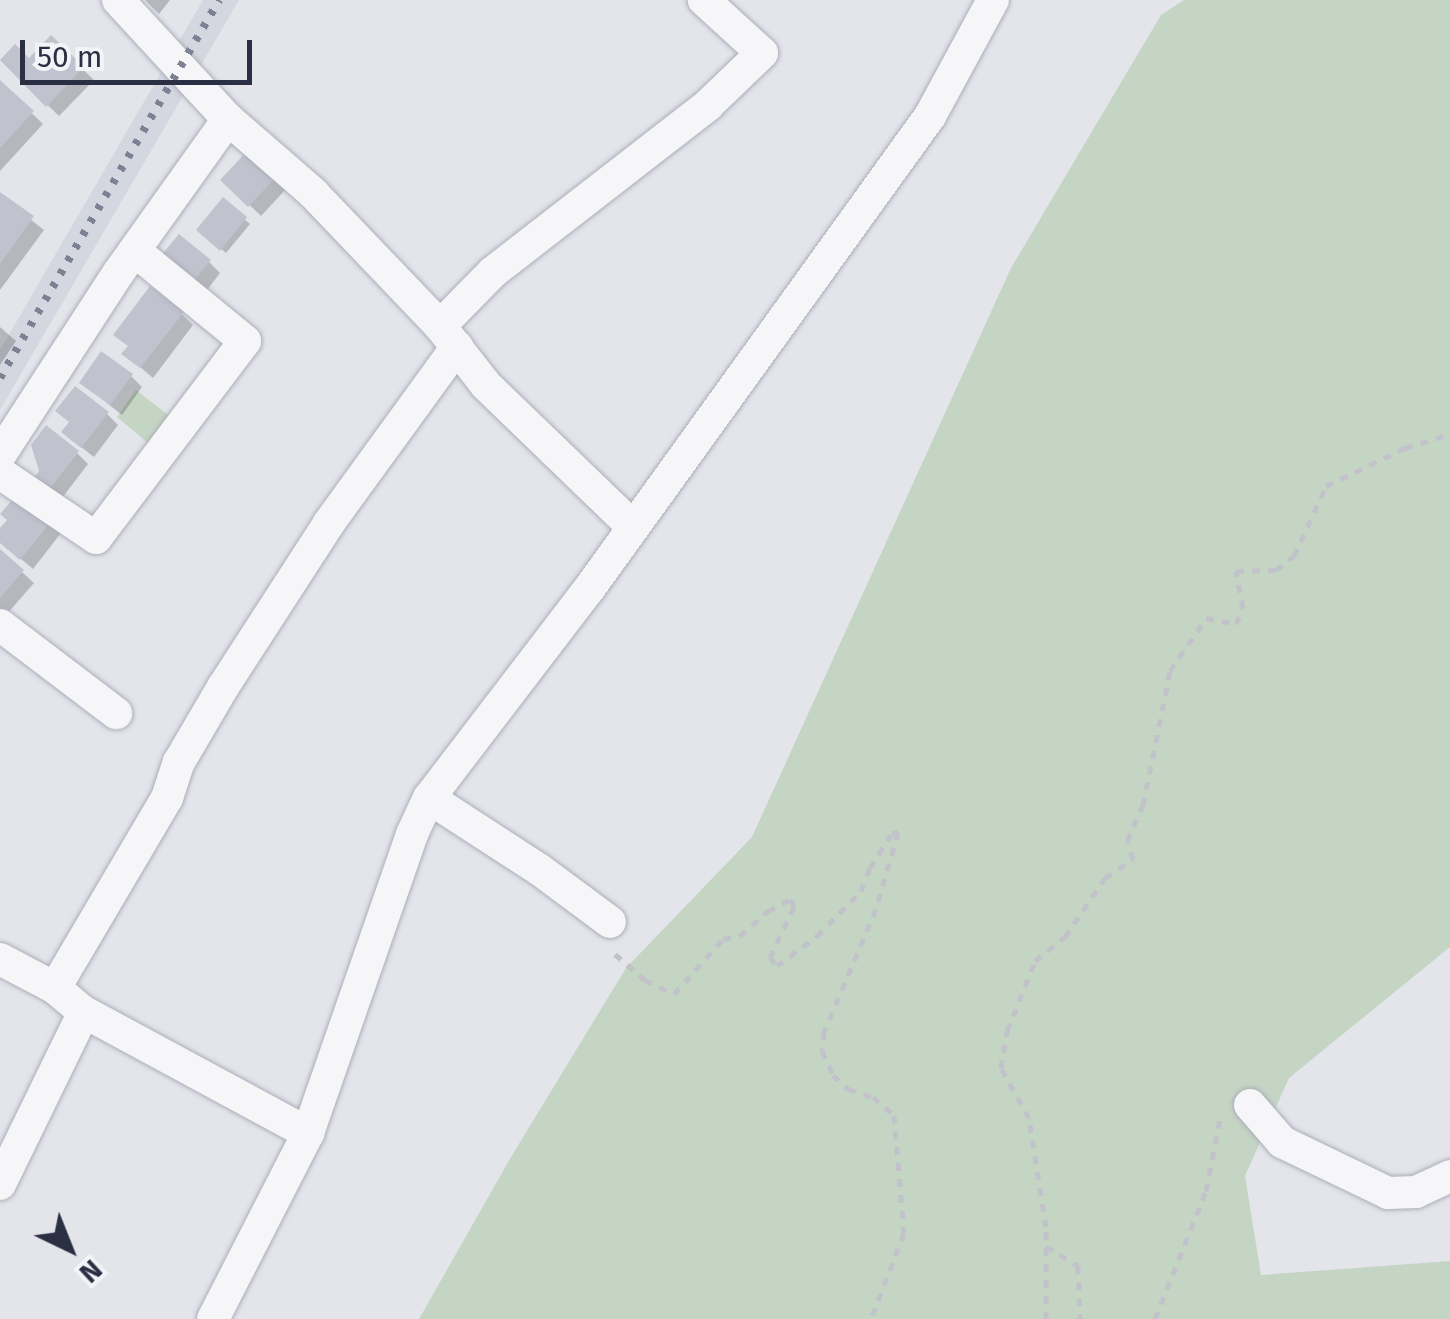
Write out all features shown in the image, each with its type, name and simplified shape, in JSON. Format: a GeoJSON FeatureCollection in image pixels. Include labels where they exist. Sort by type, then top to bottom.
{"type":"FeatureCollection","features":[{"type":"Feature","properties":{"kind":"street"},"geometry":{"type":"LineString","coordinates":[[118,0],[228,119],[313,192],[448,337],[486,385],[632,526]]}},
{"type":"Feature","properties":{"kind":"street"},"geometry":{"type":"LineString","coordinates":[[213,1319],[308,1133],[412,834],[429,798],[484,731],[930,116],[993,0]]}},
{"type":"Feature","properties":{"kind":"street"},"geometry":{"type":"LineString","coordinates":[[55,988],[158,815],[179,762],[223,687],[493,272],[708,104],[762,53],[714,3]]}},
{"type":"Feature","properties":{"kind":"street"},"geometry":{"type":"LineString","coordinates":[[0,455],[228,119]]}},
{"type":"Feature","properties":{"kind":"street"},"geometry":{"type":"LineString","coordinates":[[0,473],[96,538],[246,341],[135,251]]}},
{"type":"Feature","properties":{"kind":"street"},"geometry":{"type":"LineString","coordinates":[[0,625],[116,714]]}},
{"type":"Feature","properties":{"kind":"street"},"geometry":{"type":"LineString","coordinates":[[429,798],[540,870],[606,933]]}},
{"type":"Feature","properties":{"kind":"street"},"geometry":{"type":"LineString","coordinates":[[0,958],[55,988],[84,1012],[308,1133]]}},
{"type":"Feature","properties":{"kind":"street"},"geometry":{"type":"LineString","coordinates":[[0,1184],[84,1012]]}},
{"type":"Feature","properties":{"kind":"street"},"geometry":{"type":"LineString","coordinates":[[1250,1104],[1282,1142],[1388,1193],[1416,1192],[1450,1176]]}},
{"type":"Feature","properties":{"kind":"path"},"geometry":{"type":"LineString","coordinates":[[1046,1319],[1046,1246],[1029,1118],[1001,1068],[1007,1030],[1035,961],[1066,938],[1105,878],[1133,859],[1127,841],[1143,805],[1170,672],[1206,618],[1236,624],[1243,608],[1236,571],[1276,570],[1294,556],[1326,486],[1405,448],[1450,434]]}},
{"type":"Feature","properties":{"kind":"path"},"geometry":{"type":"LineString","coordinates":[[606,933],[644,980],[674,994],[722,940],[740,936],[768,910],[791,900],[794,907],[770,957],[777,966],[817,936],[861,891],[870,868],[892,833],[898,832],[876,909],[824,1032],[822,1052],[832,1075],[848,1089],[873,1097],[894,1115],[904,1232],[871,1319]]}},
{"type":"Feature","properties":{"kind":"path"},"geometry":{"type":"LineString","coordinates":[[1155,1319],[1206,1191],[1217,1118],[1237,1102],[1250,1104]]}},
{"type":"Feature","properties":{"kind":"path"},"geometry":{"type":"LineString","coordinates":[[1046,1246],[1078,1266],[1080,1319]]}},
{"type":"Feature","properties":{"kind":"shaded area"},"geometry":{"type":"Polygon","coordinates":[[[203,0],[239,0],[0,410],[0,350],[203,0]]]}},
{"type":"Feature","properties":{"kind":"green space"},"geometry":{"type":"Polygon","coordinates":[[[1184,0],[1450,0],[1450,947],[1289,1078],[1245,1176],[1261,1275],[1450,1261],[1450,1319],[419,1319],[511,1157],[626,968],[752,837],[1011,268],[1161,15],[1184,0]]]}},
{"type":"Feature","properties":{"kind":"green space"},"geometry":{"type":"Polygon","coordinates":[[[136,390],[176,421],[155,449],[117,417],[136,390]]]}},
{"type":"Feature","properties":{"kind":"building"},"geometry":{"type":"Polygon","coordinates":[[[51,35],[84,67],[46,107],[0,60],[15,44],[29,58],[51,35]]]}},
{"type":"Feature","properties":{"kind":"building"},"geometry":{"type":"Polygon","coordinates":[[[0,80],[34,111],[0,148],[0,80]]]}},
{"type":"Feature","properties":{"kind":"building"},"geometry":{"type":"Polygon","coordinates":[[[249,149],[278,175],[248,207],[220,180],[249,149]]]}},
{"type":"Feature","properties":{"kind":"building"},"geometry":{"type":"Polygon","coordinates":[[[0,192],[34,216],[0,264],[0,192]]]}},
{"type":"Feature","properties":{"kind":"building"},"geometry":{"type":"Polygon","coordinates":[[[223,197],[247,217],[220,251],[196,230],[223,197]]]}},
{"type":"Feature","properties":{"kind":"building"},"geometry":{"type":"Polygon","coordinates":[[[179,234],[211,260],[191,284],[159,258],[179,234]]]}},
{"type":"Feature","properties":{"kind":"building"},"geometry":{"type":"Polygon","coordinates":[[[150,286],[184,312],[140,368],[121,354],[128,346],[113,335],[150,286]]]}},
{"type":"Feature","properties":{"kind":"building"},"geometry":{"type":"Polygon","coordinates":[[[101,351],[133,374],[110,405],[79,383],[101,351]]]}},
{"type":"Feature","properties":{"kind":"building"},"geometry":{"type":"Polygon","coordinates":[[[75,386],[109,412],[81,448],[61,432],[69,422],[55,411],[75,386]]]}},
{"type":"Feature","properties":{"kind":"building"},"geometry":{"type":"Polygon","coordinates":[[[46,425],[79,451],[47,492],[32,481],[39,471],[31,445],[46,425]]]}},
{"type":"Feature","properties":{"kind":"building"},"geometry":{"type":"Polygon","coordinates":[[[18,493],[52,520],[20,560],[0,543],[0,528],[7,520],[0,514],[18,493]]]}},
{"type":"Feature","properties":{"kind":"building"},"geometry":{"type":"Polygon","coordinates":[[[0,549],[24,570],[0,598],[0,549]]]}},
{"type":"Feature","properties":{"kind":"railway"},"geometry":{"type":"LineString","coordinates":[[0,378],[219,0]]}}]}
